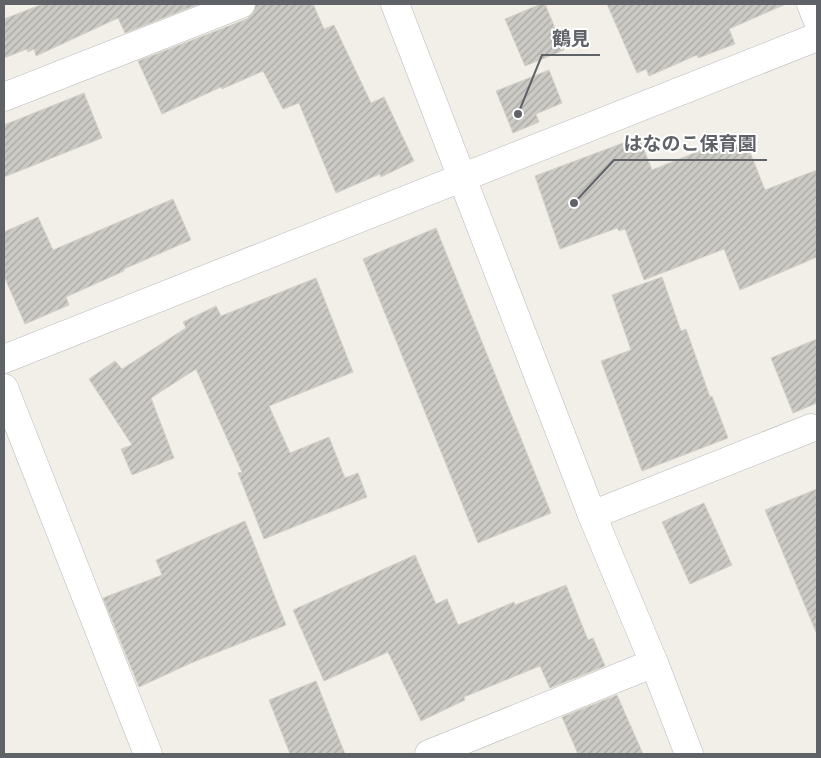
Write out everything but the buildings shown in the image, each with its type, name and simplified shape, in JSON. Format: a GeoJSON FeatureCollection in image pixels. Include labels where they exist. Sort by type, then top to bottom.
{"type":"FeatureCollection","features":[{"type":"Feature","properties":{"kind":"street"},"geometry":{"type":"LineString","coordinates":[[4,97],[241,4]]}},
{"type":"Feature","properties":{"kind":"street"},"geometry":{"type":"LineString","coordinates":[[395,4],[592,515],[654,663],[689,754]]}},
{"type":"Feature","properties":{"kind":"street"},"geometry":{"type":"LineString","coordinates":[[812,4],[817,19]]}},
{"type":"Feature","properties":{"kind":"street"},"geometry":{"type":"LineString","coordinates":[[4,359],[817,37]]}},
{"type":"Feature","properties":{"kind":"street"},"geometry":{"type":"LineString","coordinates":[[4,388],[148,754]]}},
{"type":"Feature","properties":{"kind":"street"},"geometry":{"type":"LineString","coordinates":[[592,515],[815,433]]}},
{"type":"Feature","properties":{"kind":"street"},"geometry":{"type":"LineString","coordinates":[[429,754],[654,663]]}},
{"type":"Feature","properties":{"kind":"place","name":"鶴見"},"geometry":{"type":"Point","coordinates":[518,114]}},
{"type":"Feature","properties":{"kind":"place","name":"はなのこ保育園"},"geometry":{"type":"Point","coordinates":[574,203]}}]}
